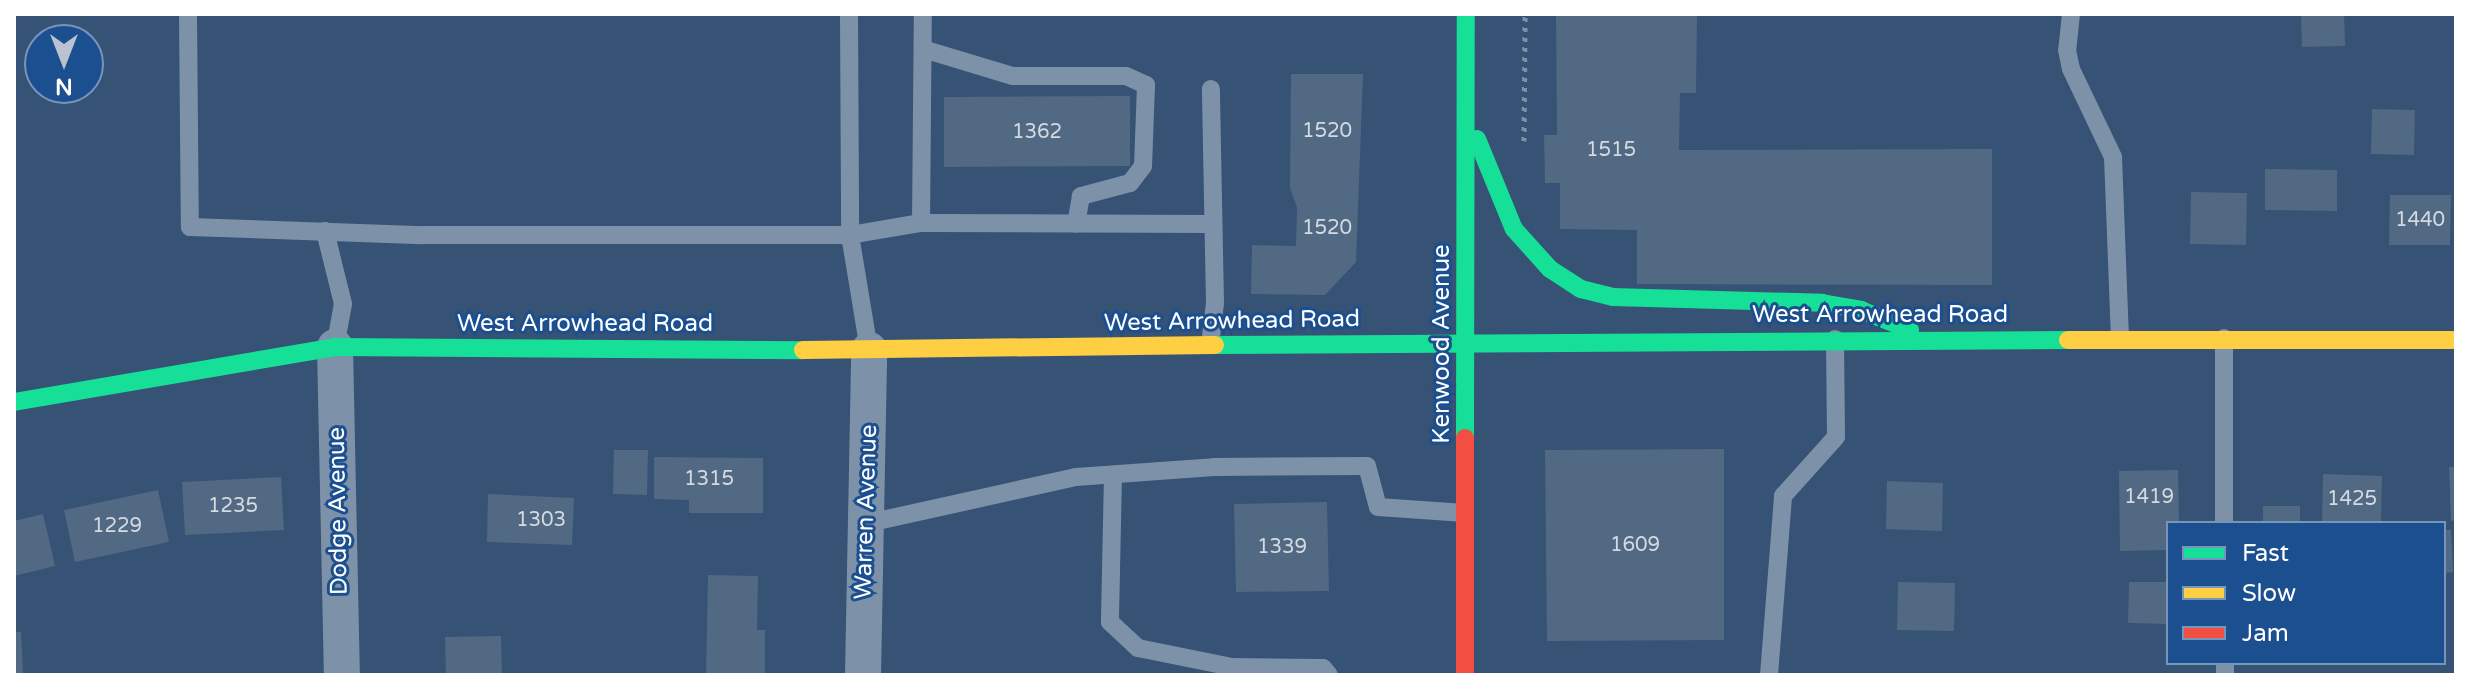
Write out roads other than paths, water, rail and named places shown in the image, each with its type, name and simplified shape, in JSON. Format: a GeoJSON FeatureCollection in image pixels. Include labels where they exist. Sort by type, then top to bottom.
{"type":"FeatureCollection","features":[{"type":"Feature","properties":{"kind":"street","name":"Kenwood Avenue"},"geometry":{"type":"LineString","coordinates":[[1465,675],[1466,14]]}},
{"type":"Feature","properties":{"kind":"street"},"geometry":{"type":"LineString","coordinates":[[1466,107],[1514,229],[1550,269],[1581,289],[1613,297],[1845,306],[1931,339]]}},
{"type":"Feature","properties":{"kind":"street","name":"West Arrowhead Road"},"geometry":{"type":"LineString","coordinates":[[14,402],[335,347],[869,350],[1466,341],[2120,337],[2456,340]]}},
{"type":"Feature","properties":{"kind":"street","name":"Dodge Avenue"},"geometry":{"type":"LineString","coordinates":[[335,347],[342,675]]}},
{"type":"Feature","properties":{"kind":"street","name":"Warren Avenue"},"geometry":{"type":"LineString","coordinates":[[863,675],[869,350]]}},
{"type":"Feature","properties":{"kind":"lane"},"geometry":{"type":"LineString","coordinates":[[188,14],[190,227],[850,235],[921,223],[1210,224]]}},
{"type":"Feature","properties":{"kind":"lane"},"geometry":{"type":"LineString","coordinates":[[849,14],[850,235],[869,350]]}},
{"type":"Feature","properties":{"kind":"lane"},"geometry":{"type":"LineString","coordinates":[[921,223],[923,14]]}},
{"type":"Feature","properties":{"kind":"lane"},"geometry":{"type":"LineString","coordinates":[[2071,14],[2067,50],[2071,69],[2113,157],[2120,337]]}},
{"type":"Feature","properties":{"kind":"lane"},"geometry":{"type":"LineString","coordinates":[[923,49],[1013,76],[1126,76],[1146,85],[1143,166],[1130,183],[1081,196],[1076,224]]}},
{"type":"Feature","properties":{"kind":"lane"},"geometry":{"type":"LineString","coordinates":[[1210,345],[1215,303],[1210,224],[1211,89]]}},
{"type":"Feature","properties":{"kind":"lane"},"geometry":{"type":"LineString","coordinates":[[325,231],[343,304],[335,347]]}},
{"type":"Feature","properties":{"kind":"lane"},"geometry":{"type":"LineString","coordinates":[[2224,337],[2224,521]]}},
{"type":"Feature","properties":{"kind":"lane"},"geometry":{"type":"LineString","coordinates":[[1769,675],[1783,496],[1836,437],[1835,339]]}},
{"type":"Feature","properties":{"kind":"lane"},"geometry":{"type":"LineString","coordinates":[[864,524],[1076,477],[1367,466],[1378,507],[1465,513]]}},
{"type":"Feature","properties":{"kind":"lane"},"geometry":{"type":"LineString","coordinates":[[1113,475],[1110,622],[1138,648],[1232,671],[1323,668],[1329,675]]}}]}
